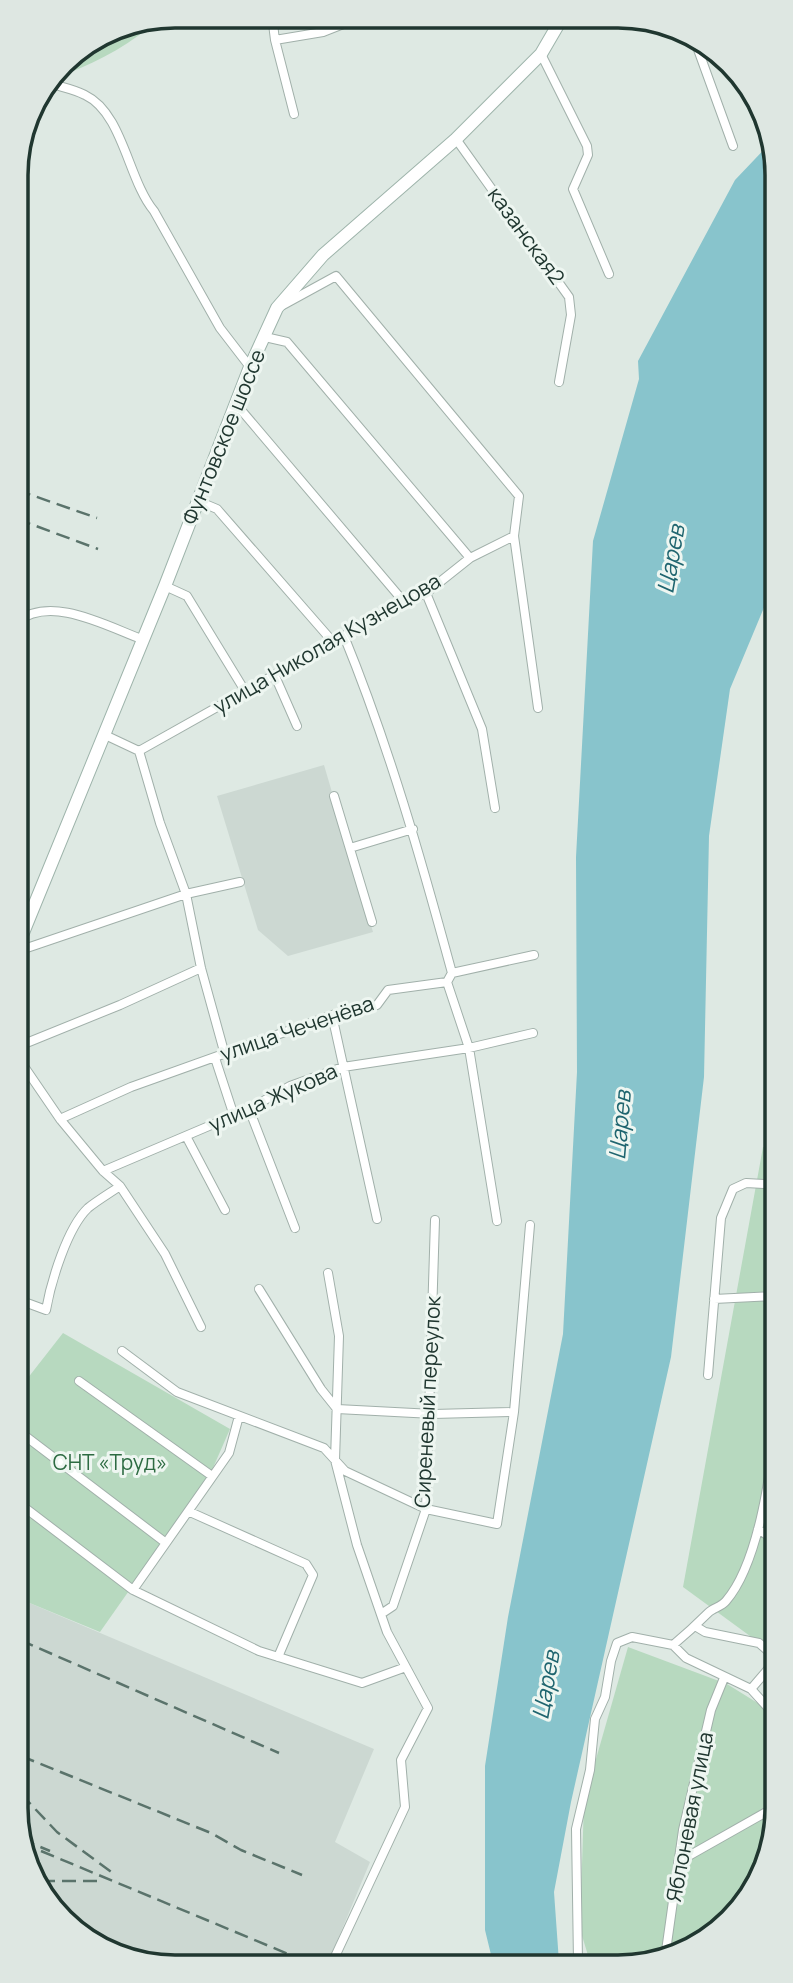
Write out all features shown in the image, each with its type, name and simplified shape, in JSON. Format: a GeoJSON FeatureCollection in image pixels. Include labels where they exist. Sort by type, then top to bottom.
{"type":"FeatureCollection","features":[{"type":"Feature","properties":{"kind":"street"},"geometry":{"type":"LineString","coordinates":[[274,28],[294,114]]}},
{"type":"Feature","properties":{"kind":"street"},"geometry":{"type":"LineString","coordinates":[[275,40],[333,28]]}},
{"type":"Feature","properties":{"kind":"street","name":"Фунтовское шоссе"},"geometry":{"type":"LineString","coordinates":[[28,921],[166,586],[250,367],[277,308],[323,255],[456,139],[541,54],[556,28]]}},
{"type":"Feature","properties":{"kind":"street"},"geometry":{"type":"LineString","coordinates":[[699,53],[733,146]]}},
{"type":"Feature","properties":{"kind":"street"},"geometry":{"type":"LineString","coordinates":[[541,54],[587,146],[587,155],[573,189],[609,274]]}},
{"type":"Feature","properties":{"kind":"street"},"geometry":{"type":"LineString","coordinates":[[58,86],[86,95],[107,114],[142,197],[154,211],[220,328],[250,367]]}},
{"type":"Feature","properties":{"kind":"street","name":"казанская2"},"geometry":{"type":"LineString","coordinates":[[456,139],[569,297],[571,315],[559,382]]}},
{"type":"Feature","properties":{"kind":"street"},"geometry":{"type":"LineString","coordinates":[[277,308],[336,276],[519,496],[514,537],[538,708]]}},
{"type":"Feature","properties":{"kind":"street"},"geometry":{"type":"LineString","coordinates":[[265,337],[287,342],[470,558]]}},
{"type":"Feature","properties":{"kind":"street"},"geometry":{"type":"LineString","coordinates":[[236,404],[404,602]]}},
{"type":"Feature","properties":{"kind":"street"},"geometry":{"type":"LineString","coordinates":[[198,501],[217,509],[333,642]]}},
{"type":"Feature","properties":{"kind":"street","name":"улица Николая Кузнецова"},"geometry":{"type":"LineString","coordinates":[[139,751],[404,602],[426,593],[470,558],[514,537]]}},
{"type":"Feature","properties":{"kind":"street"},"geometry":{"type":"LineString","coordinates":[[166,586],[187,596],[245,691]]}},
{"type":"Feature","properties":{"kind":"street"},"geometry":{"type":"LineString","coordinates":[[426,593],[482,729],[495,808]]}},
{"type":"Feature","properties":{"kind":"street"},"geometry":{"type":"LineString","coordinates":[[28,613],[68,612],[144,640]]}},
{"type":"Feature","properties":{"kind":"street"},"geometry":{"type":"LineString","coordinates":[[344,636],[369,697],[413,830],[452,973],[447,982],[468,1048],[497,1221]]}},
{"type":"Feature","properties":{"kind":"street"},"geometry":{"type":"LineString","coordinates":[[275,676],[297,726]]}},
{"type":"Feature","properties":{"kind":"street"},"geometry":{"type":"LineString","coordinates":[[105,735],[139,751],[160,823],[186,894],[201,968],[225,1055]]}},
{"type":"Feature","properties":{"kind":"street"},"geometry":{"type":"LineString","coordinates":[[334,796],[372,922]]}},
{"type":"Feature","properties":{"kind":"street"},"geometry":{"type":"LineString","coordinates":[[350,848],[413,830]]}},
{"type":"Feature","properties":{"kind":"street"},"geometry":{"type":"LineString","coordinates":[[28,948],[186,894],[240,883]]}},
{"type":"Feature","properties":{"kind":"street"},"geometry":{"type":"LineString","coordinates":[[452,973],[534,955]]}},
{"type":"Feature","properties":{"kind":"street"},"geometry":{"type":"LineString","coordinates":[[28,1042],[201,968]]}},
{"type":"Feature","properties":{"kind":"street","name":"улица Чеченёва"},"geometry":{"type":"LineString","coordinates":[[60,1119],[131,1087],[332,1015],[377,1005],[388,990],[447,982]]}},
{"type":"Feature","properties":{"kind":"street"},"geometry":{"type":"LineString","coordinates":[[332,1015],[343,1052],[343,1067],[377,1219]]}},
{"type":"Feature","properties":{"kind":"street","name":"улица Жукова"},"geometry":{"type":"LineString","coordinates":[[103,1171],[249,1109],[290,1086],[343,1067],[468,1048],[533,1033]]}},
{"type":"Feature","properties":{"kind":"street"},"geometry":{"type":"LineString","coordinates":[[215,1058],[234,1115]]}},
{"type":"Feature","properties":{"kind":"street"},"geometry":{"type":"LineString","coordinates":[[28,1072],[60,1119],[103,1171],[120,1186],[165,1254],[201,1326]]}},
{"type":"Feature","properties":{"kind":"street"},"geometry":{"type":"LineString","coordinates":[[249,1109],[295,1228]]}},
{"type":"Feature","properties":{"kind":"street"},"geometry":{"type":"LineString","coordinates":[[186,1136],[225,1210]]}},
{"type":"Feature","properties":{"kind":"street"},"geometry":{"type":"LineString","coordinates":[[708,1375],[721,1218],[733,1189],[746,1183],[764,1184]]}},
{"type":"Feature","properties":{"kind":"street"},"geometry":{"type":"LineString","coordinates":[[28,1305],[46,1310],[50,1286],[69,1238],[86,1210],[120,1186]]}},
{"type":"Feature","properties":{"kind":"street","name":"Сиреневый переулок"},"geometry":{"type":"LineString","coordinates":[[381,1614],[393,1606],[426,1509],[435,1220]]}},
{"type":"Feature","properties":{"kind":"street"},"geometry":{"type":"LineString","coordinates":[[122,1351],[177,1392],[324,1448],[345,1471],[426,1509],[497,1524],[514,1412],[530,1225]]}},
{"type":"Feature","properties":{"kind":"street"},"geometry":{"type":"LineString","coordinates":[[328,1273],[339,1336],[335,1460],[357,1545],[381,1614],[428,1708],[401,1760],[405,1807],[336,1955]]}},
{"type":"Feature","properties":{"kind":"street"},"geometry":{"type":"LineString","coordinates":[[259,1289],[321,1389],[337,1409],[430,1414],[514,1412]]}},
{"type":"Feature","properties":{"kind":"street"},"geometry":{"type":"LineString","coordinates":[[714,1299],[765,1296]]}},
{"type":"Feature","properties":{"kind":"street"},"geometry":{"type":"LineString","coordinates":[[79,1381],[212,1476]]}},
{"type":"Feature","properties":{"kind":"street"},"geometry":{"type":"LineString","coordinates":[[133,1590],[190,1512],[229,1452],[239,1416]]}},
{"type":"Feature","properties":{"kind":"street"},"geometry":{"type":"LineString","coordinates":[[28,1438],[166,1543]]}},
{"type":"Feature","properties":{"kind":"street"},"geometry":{"type":"LineString","coordinates":[[673,1646],[708,1612],[723,1604],[733,1591],[763,1516],[765,1502]]}},
{"type":"Feature","properties":{"kind":"street"},"geometry":{"type":"LineString","coordinates":[[28,1510],[133,1590],[278,1657],[362,1684],[406,1667]]}},
{"type":"Feature","properties":{"kind":"street"},"geometry":{"type":"LineString","coordinates":[[190,1512],[306,1564],[313,1575],[278,1657]]}},
{"type":"Feature","properties":{"kind":"street"},"geometry":{"type":"LineString","coordinates":[[758,1529],[765,1534]]}},
{"type":"Feature","properties":{"kind":"street"},"geometry":{"type":"LineString","coordinates":[[695,1626],[705,1632],[759,1643],[765,1649]]}},
{"type":"Feature","properties":{"kind":"street"},"geometry":{"type":"LineString","coordinates":[[578,1955],[576,1829],[590,1770],[595,1719],[605,1697],[617,1643],[632,1637],[673,1646],[686,1658],[751,1689],[765,1704]]}},
{"type":"Feature","properties":{"kind":"street"},"geometry":{"type":"LineString","coordinates":[[751,1689],[765,1672]]}},
{"type":"Feature","properties":{"kind":"street","name":"Яблоневая улица"},"geometry":{"type":"LineString","coordinates":[[667,1946],[678,1862],[711,1710],[724,1678]]}},
{"type":"Feature","properties":{"kind":"street"},"geometry":{"type":"LineString","coordinates":[[678,1862],[765,1813]]}},
{"type":"Feature","properties":{"kind":"shaded area"},"geometry":{"type":"Polygon","coordinates":[[[324,765],[373,932],[288,956],[258,930],[217,796],[324,765]]]}},
{"type":"Feature","properties":{"kind":"shaded area"},"geometry":{"type":"Polygon","coordinates":[[[28,1602],[374,1749],[335,1842],[370,1862],[331,1955],[166,1955],[128,1947],[110,1940],[78,1918],[65,1905],[43,1873],[29,1827],[28,1602]]]}},
{"type":"Feature","properties":{"kind":"green space"},"geometry":{"type":"Polygon","coordinates":[[[144,32],[116,50],[70,72],[110,43],[144,32]]]}},
{"type":"Feature","properties":{"kind":"green space"},"geometry":{"type":"Polygon","coordinates":[[[763,1147],[765,1147],[765,1647],[683,1587],[763,1147]]]}},
{"type":"Feature","properties":{"kind":"green space","name":"СНТ «Труд»"},"geometry":{"type":"Polygon","coordinates":[[[63,1333],[230,1429],[209,1477],[100,1632],[28,1602],[28,1378],[63,1333]]]}},
{"type":"Feature","properties":{"kind":"green space"},"geometry":{"type":"Polygon","coordinates":[[[628,1647],[727,1684],[765,1708],[765,1817],[754,1864],[728,1905],[715,1918],[683,1940],[637,1954],[588,1955],[580,1929],[584,1801],[628,1647]]]}},
{"type":"Feature","properties":{"kind":"water","name":"Царев"},"geometry":{"type":"Polygon","coordinates":[[[763,151],[765,605],[730,689],[709,836],[704,1077],[671,1357],[571,1802],[554,1892],[558,1955],[491,1955],[485,1930],[485,1766],[508,1617],[563,1334],[577,1072],[576,857],[593,541],[639,379],[638,361],[735,180],[763,151]]]}},
{"type":"Feature","properties":{"kind":"railway"},"geometry":{"type":"LineString","coordinates":[[28,494],[97,518]]}},
{"type":"Feature","properties":{"kind":"railway"},"geometry":{"type":"LineString","coordinates":[[28,523],[98,549]]}},
{"type":"Feature","properties":{"kind":"railway"},"geometry":{"type":"LineString","coordinates":[[28,1643],[279,1753]]}},
{"type":"Feature","properties":{"kind":"railway"},"geometry":{"type":"LineString","coordinates":[[28,1759],[211,1833],[241,1850],[302,1875]]}},
{"type":"Feature","properties":{"kind":"railway"},"geometry":{"type":"LineString","coordinates":[[28,1801],[57,1832],[114,1874]]}},
{"type":"Feature","properties":{"kind":"railway"},"geometry":{"type":"LineString","coordinates":[[33,1844],[50,1851]]}},
{"type":"Feature","properties":{"kind":"railway"},"geometry":{"type":"LineString","coordinates":[[41,1851],[291,1955]]}},
{"type":"Feature","properties":{"kind":"railway"},"geometry":{"type":"LineString","coordinates":[[48,1881],[97,1881]]}}]}
